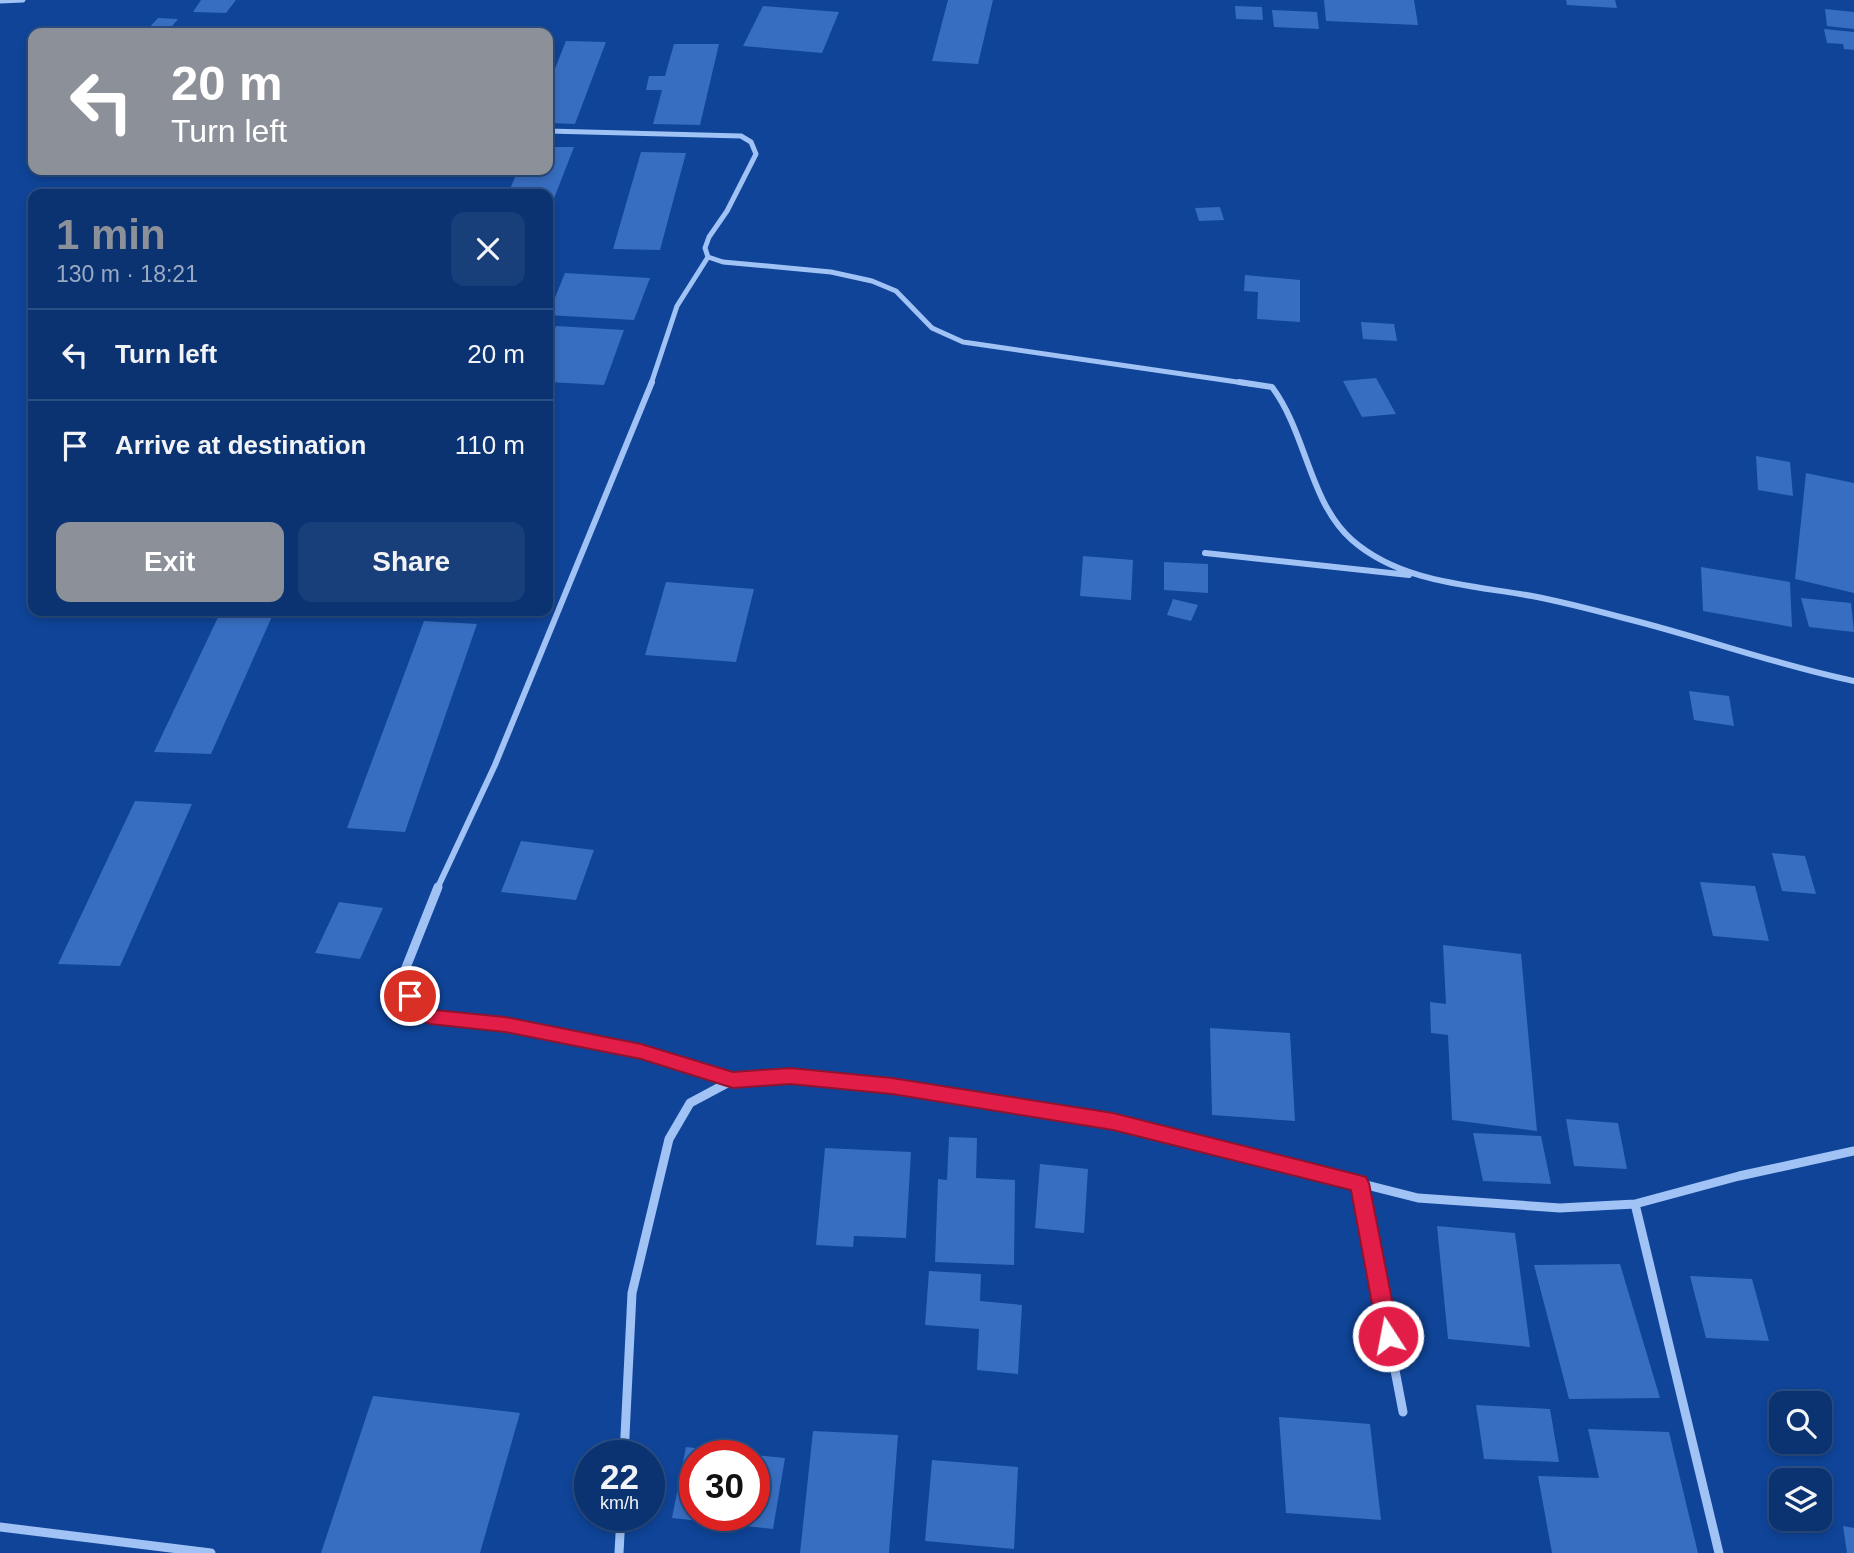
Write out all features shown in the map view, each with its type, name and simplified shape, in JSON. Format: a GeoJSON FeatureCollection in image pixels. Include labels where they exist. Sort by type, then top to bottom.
{"type":"FeatureCollection","features":[{"type":"Feature","properties":{"kind":"street"},"geometry":{"type":"LineString","coordinates":[[0,1],[23,0]]}},
{"type":"Feature","properties":{"kind":"street"},"geometry":{"type":"LineString","coordinates":[[553,131],[713,134],[741,136],[751,142],[756,154],[727,211],[709,237],[705,248],[708,257]]}},
{"type":"Feature","properties":{"kind":"street"},"geometry":{"type":"LineString","coordinates":[[708,257],[723,262],[838,274],[876,282],[893,289],[927,324],[963,342],[1272,387],[1285,401],[1295,422],[1307,467],[1323,503],[1350,538],[1385,564],[1423,577]]}},
{"type":"Feature","properties":{"kind":"street"},"geometry":{"type":"LineString","coordinates":[[708,257],[677,306],[650,388],[590,537],[495,765],[438,887],[403,975],[410,996],[430,1017],[505,1025],[641,1052],[733,1080],[790,1076],[892,1086],[1113,1122],[1418,1198],[1547,1208],[1635,1204],[1739,1176],[1854,1151]]}},
{"type":"Feature","properties":{"kind":"street"},"geometry":{"type":"LineString","coordinates":[[1205,552],[1423,577],[1570,604],[1792,667],[1854,681]]}},
{"type":"Feature","properties":{"kind":"street"},"geometry":{"type":"LineString","coordinates":[[625,1440],[632,1293],[669,1139],[690,1103],[733,1080]]}},
{"type":"Feature","properties":{"kind":"street"},"geometry":{"type":"LineString","coordinates":[[1359,1183],[1403,1412]]}},
{"type":"Feature","properties":{"kind":"street"},"geometry":{"type":"LineString","coordinates":[[1635,1204],[1719,1553]]}},
{"type":"Feature","properties":{"kind":"street"},"geometry":{"type":"LineString","coordinates":[[0,1527],[211,1553]]}},
{"type":"Feature","properties":{"kind":"street"},"geometry":{"type":"LineString","coordinates":[[619,1553],[620,1531]]}},
{"type":"Feature","properties":{"kind":"building"},"geometry":{"type":"Polygon","coordinates":[[[201,0],[236,0],[226,13],[193,12],[201,0]]]}},
{"type":"Feature","properties":{"kind":"building"},"geometry":{"type":"Polygon","coordinates":[[[948,0],[993,0],[978,64],[932,61],[948,0]]]}},
{"type":"Feature","properties":{"kind":"building"},"geometry":{"type":"Polygon","coordinates":[[[1324,0],[1414,0],[1418,25],[1326,21],[1324,0]]]}},
{"type":"Feature","properties":{"kind":"building"},"geometry":{"type":"Polygon","coordinates":[[[1566,0],[1615,0],[1617,8],[1567,5],[1566,0]]]}},
{"type":"Feature","properties":{"kind":"building"},"geometry":{"type":"Polygon","coordinates":[[[763,6],[839,12],[822,53],[743,46],[763,6]]]}},
{"type":"Feature","properties":{"kind":"building"},"geometry":{"type":"Polygon","coordinates":[[[1235,6],[1262,7],[1263,20],[1236,19],[1235,6]]]}},
{"type":"Feature","properties":{"kind":"building"},"geometry":{"type":"Polygon","coordinates":[[[1825,9],[1854,12],[1854,29],[1827,26],[1825,9]]]}},
{"type":"Feature","properties":{"kind":"building"},"geometry":{"type":"Polygon","coordinates":[[[1272,10],[1317,12],[1319,29],[1274,27],[1272,10]]]}},
{"type":"Feature","properties":{"kind":"building"},"geometry":{"type":"Polygon","coordinates":[[[158,18],[178,19],[170,28],[149,28],[158,18]]]}},
{"type":"Feature","properties":{"kind":"building"},"geometry":{"type":"Polygon","coordinates":[[[1824,29],[1854,32],[1854,50],[1844,49],[1843,44],[1827,43],[1824,29]]]}},
{"type":"Feature","properties":{"kind":"building"},"geometry":{"type":"Polygon","coordinates":[[[566,41],[606,42],[575,124],[553,123],[553,74],[566,41]]]}},
{"type":"Feature","properties":{"kind":"building"},"geometry":{"type":"Polygon","coordinates":[[[674,44],[719,44],[700,125],[653,124],[662,90],[646,90],[649,76],[665,76],[674,44]]]}},
{"type":"Feature","properties":{"kind":"building"},"geometry":{"type":"Polygon","coordinates":[[[553,147],[574,147],[553,201],[553,189],[510,189],[516,175],[553,175],[553,147]]]}},
{"type":"Feature","properties":{"kind":"building"},"geometry":{"type":"Polygon","coordinates":[[[641,152],[686,153],[660,250],[613,249],[641,152]]]}},
{"type":"Feature","properties":{"kind":"building"},"geometry":{"type":"Polygon","coordinates":[[[1220,207],[1224,220],[1199,221],[1195,208],[1220,207]]]}},
{"type":"Feature","properties":{"kind":"building"},"geometry":{"type":"Polygon","coordinates":[[[565,273],[650,278],[634,320],[553,315],[553,303],[565,273]]]}},
{"type":"Feature","properties":{"kind":"building"},"geometry":{"type":"Polygon","coordinates":[[[1245,275],[1300,280],[1300,322],[1257,319],[1258,292],[1244,291],[1245,275]]]}},
{"type":"Feature","properties":{"kind":"building"},"geometry":{"type":"Polygon","coordinates":[[[1361,322],[1394,324],[1397,341],[1363,339],[1361,322]]]}},
{"type":"Feature","properties":{"kind":"building"},"geometry":{"type":"Polygon","coordinates":[[[556,326],[624,330],[604,385],[553,382],[553,333],[556,326]]]}},
{"type":"Feature","properties":{"kind":"building"},"geometry":{"type":"Polygon","coordinates":[[[1376,378],[1396,414],[1362,417],[1343,381],[1376,378]]]}},
{"type":"Feature","properties":{"kind":"building"},"geometry":{"type":"Polygon","coordinates":[[[1756,456],[1790,462],[1793,496],[1758,490],[1756,456]]]}},
{"type":"Feature","properties":{"kind":"building"},"geometry":{"type":"Polygon","coordinates":[[[1806,473],[1854,483],[1854,593],[1795,579],[1806,473]]]}},
{"type":"Feature","properties":{"kind":"building"},"geometry":{"type":"Polygon","coordinates":[[[1083,556],[1133,560],[1131,600],[1080,596],[1083,556]]]}},
{"type":"Feature","properties":{"kind":"building"},"geometry":{"type":"Polygon","coordinates":[[[1164,562],[1208,564],[1208,593],[1164,590],[1164,562]]]}},
{"type":"Feature","properties":{"kind":"building"},"geometry":{"type":"Polygon","coordinates":[[[1701,567],[1790,582],[1792,627],[1703,611],[1701,567]]]}},
{"type":"Feature","properties":{"kind":"building"},"geometry":{"type":"Polygon","coordinates":[[[666,582],[754,589],[736,662],[645,655],[666,582]]]}},
{"type":"Feature","properties":{"kind":"building"},"geometry":{"type":"Polygon","coordinates":[[[1801,598],[1851,603],[1854,632],[1809,627],[1801,598]]]}},
{"type":"Feature","properties":{"kind":"building"},"geometry":{"type":"Polygon","coordinates":[[[1173,599],[1198,605],[1191,621],[1167,615],[1173,599]]]}},
{"type":"Feature","properties":{"kind":"building"},"geometry":{"type":"Polygon","coordinates":[[[219,616],[272,616],[211,754],[154,752],[219,616]]]}},
{"type":"Feature","properties":{"kind":"building"},"geometry":{"type":"Polygon","coordinates":[[[424,621],[477,624],[405,832],[347,828],[424,621]]]}},
{"type":"Feature","properties":{"kind":"building"},"geometry":{"type":"Polygon","coordinates":[[[1689,691],[1729,696],[1734,726],[1694,720],[1689,691]]]}},
{"type":"Feature","properties":{"kind":"building"},"geometry":{"type":"Polygon","coordinates":[[[135,801],[192,804],[120,966],[58,964],[135,801]]]}},
{"type":"Feature","properties":{"kind":"building"},"geometry":{"type":"Polygon","coordinates":[[[521,841],[594,850],[576,900],[501,892],[521,841]]]}},
{"type":"Feature","properties":{"kind":"building"},"geometry":{"type":"Polygon","coordinates":[[[1772,853],[1805,856],[1816,894],[1782,891],[1772,853]]]}},
{"type":"Feature","properties":{"kind":"building"},"geometry":{"type":"Polygon","coordinates":[[[1700,882],[1755,886],[1769,941],[1713,936],[1700,882]]]}},
{"type":"Feature","properties":{"kind":"building"},"geometry":{"type":"Polygon","coordinates":[[[339,902],[383,908],[360,959],[315,953],[339,902]]]}},
{"type":"Feature","properties":{"kind":"building"},"geometry":{"type":"Polygon","coordinates":[[[1443,945],[1521,954],[1537,1131],[1452,1120],[1448,1035],[1431,1033],[1430,1002],[1446,1004],[1443,945]]]}},
{"type":"Feature","properties":{"kind":"building"},"geometry":{"type":"Polygon","coordinates":[[[1210,1028],[1290,1033],[1295,1121],[1212,1115],[1210,1028]]]}},
{"type":"Feature","properties":{"kind":"building"},"geometry":{"type":"Polygon","coordinates":[[[1566,1119],[1618,1123],[1627,1169],[1574,1166],[1566,1119]]]}},
{"type":"Feature","properties":{"kind":"building"},"geometry":{"type":"Polygon","coordinates":[[[1473,1133],[1541,1136],[1551,1184],[1483,1181],[1473,1133]]]}},
{"type":"Feature","properties":{"kind":"building"},"geometry":{"type":"Polygon","coordinates":[[[949,1137],[977,1138],[976,1178],[1015,1180],[1014,1265],[935,1262],[938,1179],[947,1180],[949,1137]]]}},
{"type":"Feature","properties":{"kind":"building"},"geometry":{"type":"Polygon","coordinates":[[[825,1148],[911,1152],[906,1238],[854,1236],[853,1247],[816,1245],[825,1148]]]}},
{"type":"Feature","properties":{"kind":"building"},"geometry":{"type":"Polygon","coordinates":[[[1040,1164],[1088,1169],[1084,1233],[1035,1228],[1040,1164]]]}},
{"type":"Feature","properties":{"kind":"building"},"geometry":{"type":"Polygon","coordinates":[[[1437,1226],[1515,1233],[1530,1347],[1448,1339],[1437,1226]]]}},
{"type":"Feature","properties":{"kind":"building"},"geometry":{"type":"Polygon","coordinates":[[[1620,1264],[1660,1398],[1569,1399],[1534,1265],[1620,1264]]]}},
{"type":"Feature","properties":{"kind":"building"},"geometry":{"type":"Polygon","coordinates":[[[929,1271],[981,1274],[980,1301],[1022,1305],[1018,1374],[977,1370],[979,1329],[925,1325],[929,1271]]]}},
{"type":"Feature","properties":{"kind":"building"},"geometry":{"type":"Polygon","coordinates":[[[1690,1276],[1752,1279],[1769,1341],[1706,1338],[1690,1276]]]}},
{"type":"Feature","properties":{"kind":"building"},"geometry":{"type":"Polygon","coordinates":[[[373,1396],[520,1413],[480,1553],[321,1553],[373,1396]]]}},
{"type":"Feature","properties":{"kind":"building"},"geometry":{"type":"Polygon","coordinates":[[[1476,1405],[1550,1409],[1559,1462],[1484,1459],[1476,1405]]]}},
{"type":"Feature","properties":{"kind":"building"},"geometry":{"type":"Polygon","coordinates":[[[1279,1417],[1370,1424],[1381,1520],[1286,1513],[1279,1417]]]}},
{"type":"Feature","properties":{"kind":"building"},"geometry":{"type":"Polygon","coordinates":[[[1588,1429],[1669,1432],[1698,1553],[1552,1553],[1538,1476],[1599,1478],[1588,1429]]]}},
{"type":"Feature","properties":{"kind":"building"},"geometry":{"type":"Polygon","coordinates":[[[813,1431],[898,1435],[889,1553],[800,1553],[813,1431]]]}},
{"type":"Feature","properties":{"kind":"building"},"geometry":{"type":"Polygon","coordinates":[[[770,1457],[785,1458],[773,1529],[770,1529],[770,1457]]]}},
{"type":"Feature","properties":{"kind":"building"},"geometry":{"type":"Polygon","coordinates":[[[932,1460],[1018,1467],[1014,1549],[925,1541],[932,1460]]]}},
{"type":"Feature","properties":{"kind":"building"},"geometry":{"type":"Polygon","coordinates":[[[679,1482],[679,1519],[672,1518],[679,1482]]]}},
{"type":"Feature","properties":{"kind":"building"},"geometry":{"type":"Polygon","coordinates":[[[1843,1526],[1854,1528],[1854,1553],[1847,1553],[1843,1526]]]}},
{"type":"Feature","properties":{"kind":"route"},"geometry":{"type":"LineString","coordinates":[[410,996],[430,1017],[505,1025],[641,1052],[733,1080],[790,1076],[892,1086],[1113,1122],[1359,1183],[1388,1336]]}}]}
